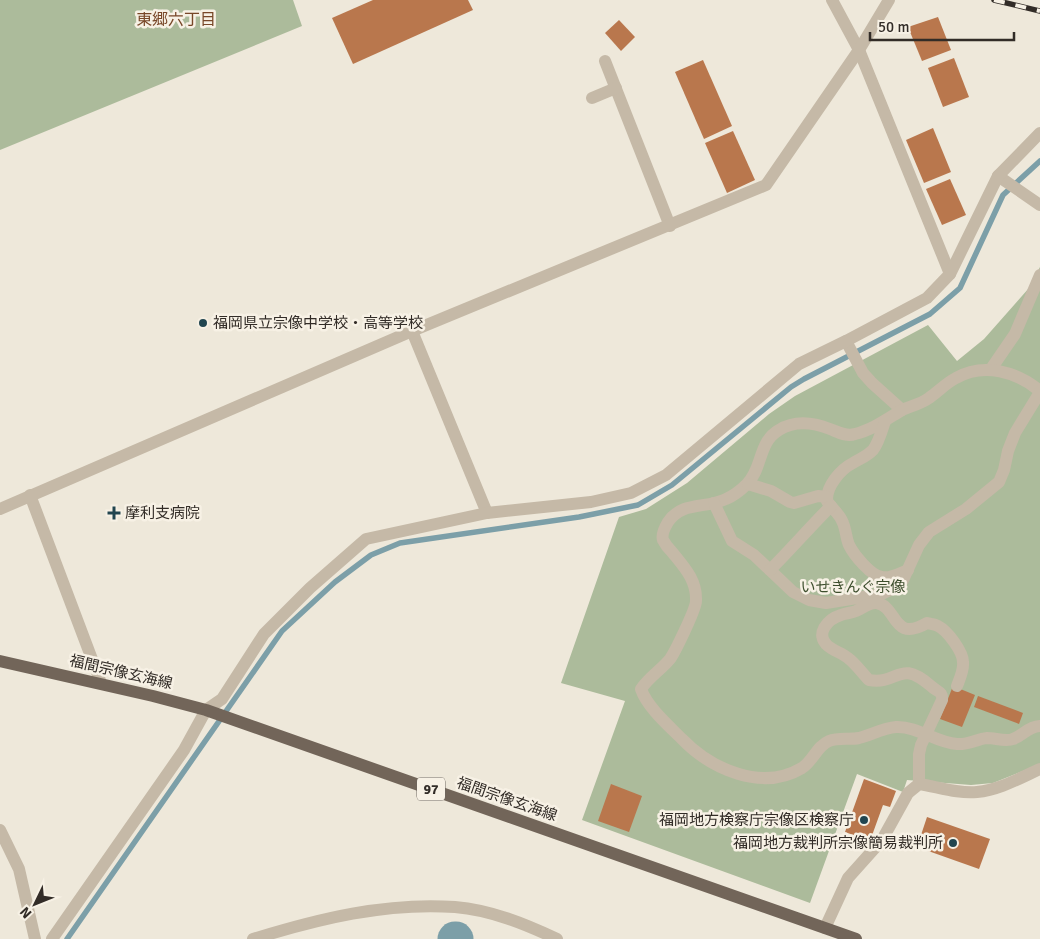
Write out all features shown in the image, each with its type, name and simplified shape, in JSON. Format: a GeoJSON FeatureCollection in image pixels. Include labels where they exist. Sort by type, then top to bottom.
{"type":"FeatureCollection","features":[{"type":"Feature","properties":{"kind":"main road","name":"福間宗像玄海線"},"geometry":{"type":"LineString","coordinates":[[0,661],[101,683],[206,710],[856,939]]}},
{"type":"Feature","properties":{"kind":"street"},"geometry":{"type":"LineString","coordinates":[[832,0],[859,50],[950,274]]}},
{"type":"Feature","properties":{"kind":"street"},"geometry":{"type":"LineString","coordinates":[[0,509],[412,331],[766,185],[859,50],[889,0]]}},
{"type":"Feature","properties":{"kind":"street"},"geometry":{"type":"LineString","coordinates":[[605,61],[670,226]]}},
{"type":"Feature","properties":{"kind":"street"},"geometry":{"type":"LineString","coordinates":[[592,98],[616,88]]}},
{"type":"Feature","properties":{"kind":"street"},"geometry":{"type":"LineString","coordinates":[[52,939],[184,750],[206,710],[222,699],[264,634],[310,588],[366,539],[487,513],[592,502],[631,493],[666,475],[799,364],[928,298],[950,274],[998,176],[1040,133]]}},
{"type":"Feature","properties":{"kind":"street"},"geometry":{"type":"LineString","coordinates":[[998,176],[1040,205]]}},
{"type":"Feature","properties":{"kind":"street"},"geometry":{"type":"LineString","coordinates":[[991,369],[1015,334],[1040,275]]}},
{"type":"Feature","properties":{"kind":"street"},"geometry":{"type":"LineString","coordinates":[[412,331],[487,513]]}},
{"type":"Feature","properties":{"kind":"street"},"geometry":{"type":"LineString","coordinates":[[846,341],[863,373],[902,410]]}},
{"type":"Feature","properties":{"kind":"street"},"geometry":{"type":"LineString","coordinates":[[714,503],[732,541],[754,555],[793,592],[809,600],[826,602],[882,594],[903,580],[918,545],[930,532],[966,509],[999,482],[1015,433],[1040,392],[1032,385],[1014,376],[991,369],[983,369],[955,378],[928,400],[902,410],[885,421],[853,435],[841,434],[828,428],[802,422],[777,430],[765,443],[755,472],[748,484],[726,499],[678,511],[669,521],[663,532],[663,540],[668,548],[692,578],[696,589],[696,604],[690,620],[670,658],[641,689],[643,696],[688,746],[715,765],[739,775],[755,777],[775,777],[802,767],[822,745],[839,739],[857,738],[894,727],[910,728],[955,744],[962,744],[984,738],[1014,739],[1032,726],[1040,726]]}},
{"type":"Feature","properties":{"kind":"street"},"geometry":{"type":"LineString","coordinates":[[770,570],[796,545],[829,502],[836,477],[852,463],[866,457],[874,448],[885,421]]}},
{"type":"Feature","properties":{"kind":"street"},"geometry":{"type":"LineString","coordinates":[[748,484],[771,491],[790,502],[818,496],[829,502],[839,515],[844,524],[848,544],[874,575],[882,578],[889,577],[908,570]]}},
{"type":"Feature","properties":{"kind":"street"},"geometry":{"type":"LineString","coordinates":[[30,495],[101,683]]}},
{"type":"Feature","properties":{"kind":"street"},"geometry":{"type":"LineString","coordinates":[[919,784],[919,754],[921,746],[942,700],[942,695],[922,678],[909,673],[896,675],[881,681],[869,680],[848,657],[828,646],[822,635],[824,626],[835,617],[876,603],[883,605],[900,626],[904,628],[914,629],[926,623],[938,626],[953,641],[962,654],[963,669],[957,686]]}},
{"type":"Feature","properties":{"kind":"street"},"geometry":{"type":"LineString","coordinates":[[824,928],[848,878],[882,840],[908,793],[919,784],[964,792],[978,792],[1000,786],[1040,769]]}},
{"type":"Feature","properties":{"kind":"street"},"geometry":{"type":"LineString","coordinates":[[0,830],[19,869],[35,939]]}},
{"type":"Feature","properties":{"kind":"street"},"geometry":{"type":"LineString","coordinates":[[253,939],[328,918],[365,911],[424,906],[457,907],[484,912],[529,926],[557,939]]}},
{"type":"Feature","properties":{"kind":"green space"},"geometry":{"type":"Polygon","coordinates":[[[0,0],[293,0],[302,26],[0,150],[0,0]]]}},
{"type":"Feature","properties":{"kind":"green space","name":"いせきんぐ宗像"},"geometry":{"type":"Polygon","coordinates":[[[1040,267],[1040,764],[993,783],[971,785],[907,780],[903,792],[857,774],[810,903],[582,820],[625,701],[561,683],[619,517],[646,509],[687,483],[769,414],[795,396],[928,325],[957,361],[984,339],[1029,288],[1040,267]]]}},
{"type":"Feature","properties":{"kind":"building"},"geometry":{"type":"Polygon","coordinates":[[[373,0],[468,0],[473,10],[353,64],[332,18],[373,0]]]}},
{"type":"Feature","properties":{"kind":"building"},"geometry":{"type":"Polygon","coordinates":[[[938,17],[951,50],[922,61],[908,27],[938,17]]]}},
{"type":"Feature","properties":{"kind":"building"},"geometry":{"type":"Polygon","coordinates":[[[619,20],[635,37],[621,51],[605,33],[619,20]]]}},
{"type":"Feature","properties":{"kind":"building"},"geometry":{"type":"Polygon","coordinates":[[[954,58],[969,97],[943,107],[928,68],[954,58]]]}},
{"type":"Feature","properties":{"kind":"building"},"geometry":{"type":"Polygon","coordinates":[[[703,60],[732,126],[704,139],[675,72],[703,60]]]}},
{"type":"Feature","properties":{"kind":"building"},"geometry":{"type":"Polygon","coordinates":[[[933,128],[951,172],[924,183],[906,140],[933,128]]]}},
{"type":"Feature","properties":{"kind":"building"},"geometry":{"type":"Polygon","coordinates":[[[733,131],[755,180],[727,193],[705,143],[733,131]]]}},
{"type":"Feature","properties":{"kind":"building"},"geometry":{"type":"Polygon","coordinates":[[[950,179],[966,215],[942,225],[926,189],[950,179]]]}},
{"type":"Feature","properties":{"kind":"building"},"geometry":{"type":"Polygon","coordinates":[[[953,686],[975,695],[962,727],[940,719],[953,686]]]}},
{"type":"Feature","properties":{"kind":"building"},"geometry":{"type":"Polygon","coordinates":[[[978,696],[1023,713],[1019,724],[974,707],[978,696]]]}},
{"type":"Feature","properties":{"kind":"building","name":"福岡地方検察庁宗像区検察庁"},"geometry":{"type":"Polygon","coordinates":[[[864,779],[896,791],[890,807],[883,805],[870,841],[845,832],[864,779]]]}},
{"type":"Feature","properties":{"kind":"building"},"geometry":{"type":"Polygon","coordinates":[[[611,784],[642,796],[629,832],[598,821],[611,784]]]}},
{"type":"Feature","properties":{"kind":"building","name":"福岡地方裁判所宗像簡易裁判所"},"geometry":{"type":"Polygon","coordinates":[[[927,817],[990,839],[979,869],[917,847],[927,817]]]}},
{"type":"Feature","properties":{"kind":"waterway"},"geometry":{"type":"LineString","coordinates":[[67,939],[282,631],[335,582],[371,555],[400,543],[579,517],[638,505],[672,485],[791,387],[930,314],[960,288],[1003,195],[1040,161]]}},
{"type":"Feature","properties":{"kind":"railway"},"geometry":{"type":"LineString","coordinates":[[994,0],[1040,11]]}},
{"type":"Feature","properties":{"kind":"place","name":"福岡県立宗像中学校・高等学校"},"geometry":{"type":"Point","coordinates":[203,323]}},
{"type":"Feature","properties":{"kind":"place","name":"摩利支病院"},"geometry":{"type":"Point","coordinates":[114,513]}},
{"type":"Feature","properties":{"kind":"place","name":"福岡地方検察庁宗像区検察庁"},"geometry":{"type":"Point","coordinates":[864,820]}},
{"type":"Feature","properties":{"kind":"place","name":"福岡地方裁判所宗像簡易裁判所"},"geometry":{"type":"Point","coordinates":[953,843]}},
{"type":"Feature","properties":{"kind":"district","name":"東郷六丁目"},"geometry":{"type":"Point","coordinates":[176,20]}}]}
